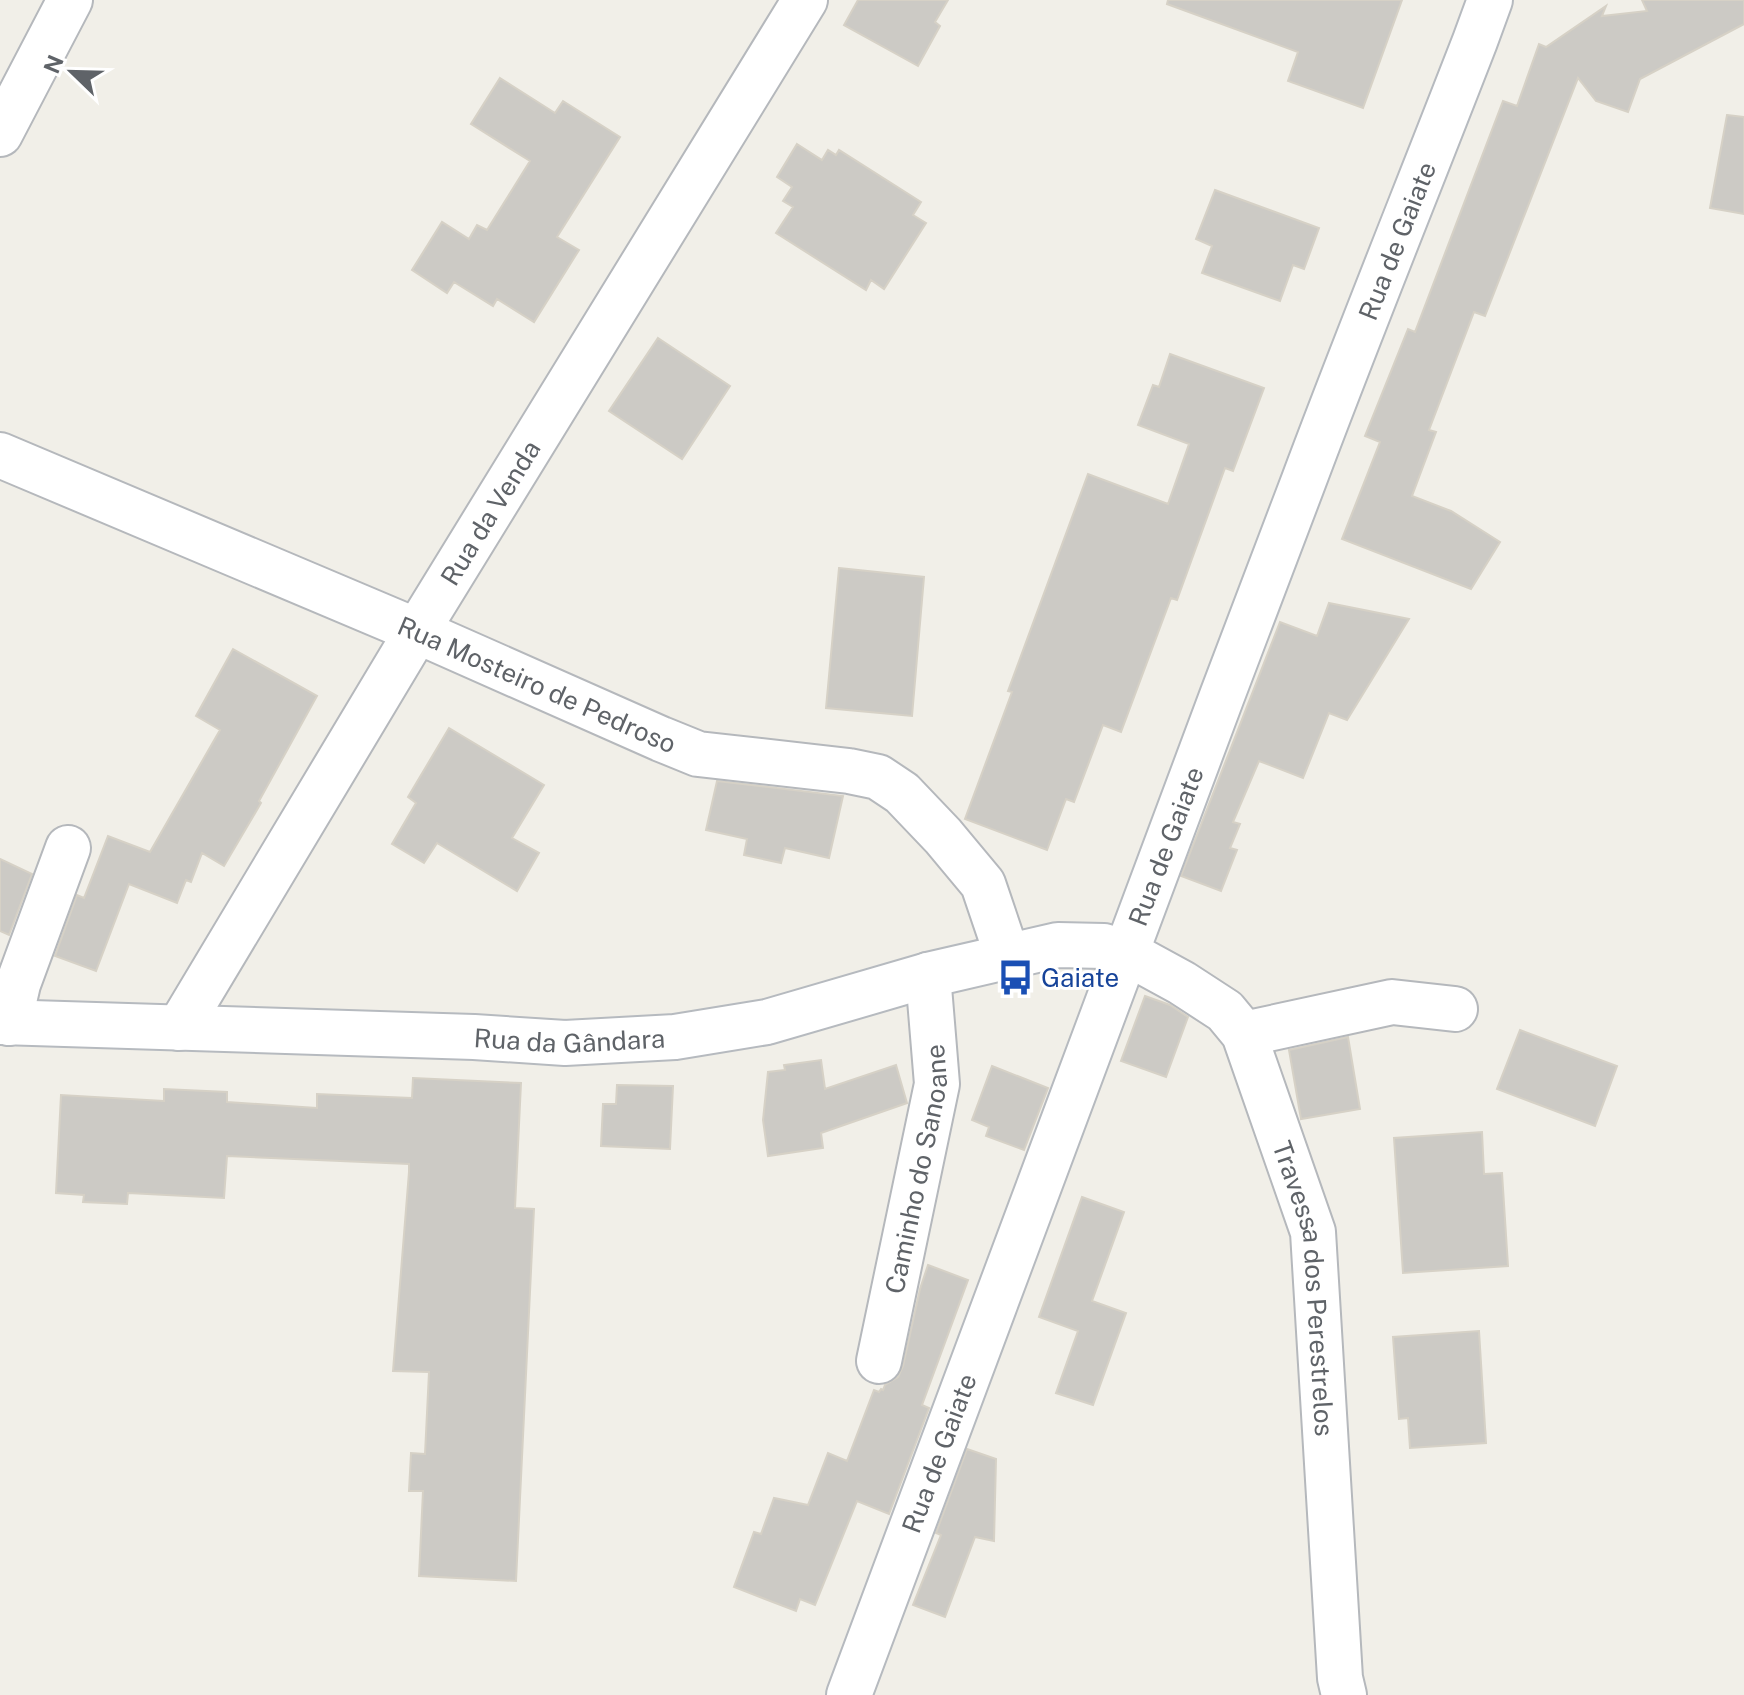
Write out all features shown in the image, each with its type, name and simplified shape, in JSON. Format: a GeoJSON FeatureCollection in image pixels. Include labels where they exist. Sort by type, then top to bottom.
{"type":"FeatureCollection","features":[{"type":"Feature","properties":{"kind":"street"},"geometry":{"type":"LineString","coordinates":[[0,134],[70,0]]}},
{"type":"Feature","properties":{"kind":"street","name":"Rua da Venda"},"geometry":{"type":"LineString","coordinates":[[179,1028],[417,631],[805,0]]}},
{"type":"Feature","properties":{"kind":"street","name":"Rua de Gaiate"},"geometry":{"type":"LineString","coordinates":[[849,1695],[1305,476],[1490,0]]}},
{"type":"Feature","properties":{"kind":"street","name":"Rua Mosteiro de Pedroso"},"geometry":{"type":"LineString","coordinates":[[0,455],[417,631],[698,754],[878,777],[902,793],[983,884],[1007,955]]}},
{"type":"Feature","properties":{"kind":"street"},"geometry":{"type":"LineString","coordinates":[[4,1022],[68,848]]}},
{"type":"Feature","properties":{"kind":"street","name":"Rua da Gândara"},"geometry":{"type":"LineString","coordinates":[[4,1022],[474,1037],[565,1043],[675,1037],[767,1022],[928,975],[1058,945],[1104,946],[1127,953]]}},
{"type":"Feature","properties":{"kind":"street","name":"Travessa dos Perestrelos"},"geometry":{"type":"LineString","coordinates":[[1127,953],[1225,1011],[1244,1034],[1313,1232],[1340,1678],[1344,1695]]}},
{"type":"Feature","properties":{"kind":"street","name":"Caminho do Sanoane"},"geometry":{"type":"LineString","coordinates":[[879,1361],[937,1084],[928,975]]}},
{"type":"Feature","properties":{"kind":"street"},"geometry":{"type":"LineString","coordinates":[[1244,1034],[1392,1002],[1455,1009]]}},
{"type":"Feature","properties":{"kind":"building"},"geometry":{"type":"Polygon","coordinates":[[[858,0],[948,0],[935,22],[940,26],[918,66],[844,25],[858,0]]]}},
{"type":"Feature","properties":{"kind":"building"},"geometry":{"type":"Polygon","coordinates":[[[1168,0],[1402,0],[1363,108],[1288,81],[1298,52],[1167,4],[1168,0]]]}},
{"type":"Feature","properties":{"kind":"building"},"geometry":{"type":"Polygon","coordinates":[[[1642,0],[1744,0],[1744,24],[1640,79],[1628,112],[1596,101],[1578,78],[1485,316],[1474,312],[1429,430],[1436,432],[1412,496],[1451,511],[1500,542],[1471,589],[1342,539],[1380,442],[1365,436],[1408,329],[1415,332],[1503,101],[1517,106],[1539,44],[1546,47],[1606,6],[1602,16],[1647,11],[1642,0]]]}},
{"type":"Feature","properties":{"kind":"building"},"geometry":{"type":"Polygon","coordinates":[[[500,78],[555,113],[563,101],[620,137],[557,237],[579,250],[534,322],[497,299],[493,306],[454,282],[447,293],[412,270],[442,222],[469,239],[477,225],[487,230],[530,161],[471,124],[500,78]]]}},
{"type":"Feature","properties":{"kind":"building"},"geometry":{"type":"Polygon","coordinates":[[[1727,115],[1744,117],[1744,214],[1710,208],[1727,115]]]}},
{"type":"Feature","properties":{"kind":"building"},"geometry":{"type":"Polygon","coordinates":[[[797,144],[822,160],[828,150],[836,155],[839,150],[921,202],[913,215],[926,223],[884,289],[871,280],[866,290],[776,233],[793,207],[783,201],[792,187],[777,177],[797,144]]]}},
{"type":"Feature","properties":{"kind":"building"},"geometry":{"type":"Polygon","coordinates":[[[1215,190],[1319,228],[1304,269],[1293,265],[1280,301],[1202,273],[1212,246],[1196,239],[1215,190]]]}},
{"type":"Feature","properties":{"kind":"building"},"geometry":{"type":"Polygon","coordinates":[[[658,338],[730,386],[682,459],[609,411],[658,338]]]}},
{"type":"Feature","properties":{"kind":"building"},"geometry":{"type":"Polygon","coordinates":[[[1170,354],[1264,388],[1233,471],[1225,468],[1177,600],[1171,598],[1121,732],[1103,725],[1074,802],[1066,799],[1047,850],[965,819],[1012,692],[1008,691],[1088,474],[1168,504],[1189,444],[1138,425],[1153,385],[1159,387],[1170,354]]]}},
{"type":"Feature","properties":{"kind":"building"},"geometry":{"type":"Polygon","coordinates":[[[839,568],[924,577],[912,716],[826,708],[839,568]]]}},
{"type":"Feature","properties":{"kind":"building"},"geometry":{"type":"Polygon","coordinates":[[[1329,603],[1409,619],[1347,720],[1329,713],[1303,778],[1259,761],[1233,822],[1240,824],[1230,848],[1237,850],[1221,891],[1181,876],[1280,622],[1317,636],[1329,603]]]}},
{"type":"Feature","properties":{"kind":"building"},"geometry":{"type":"Polygon","coordinates":[[[233,649],[317,696],[259,801],[261,803],[224,866],[202,853],[191,882],[186,880],[177,903],[129,884],[96,971],[55,956],[77,895],[84,898],[108,836],[150,852],[220,730],[196,716],[233,649]]]}},
{"type":"Feature","properties":{"kind":"building"},"geometry":{"type":"Polygon","coordinates":[[[449,728],[544,785],[512,838],[539,853],[517,891],[437,843],[424,863],[392,844],[416,803],[408,797],[449,728]]]}},
{"type":"Feature","properties":{"kind":"building"},"geometry":{"type":"Polygon","coordinates":[[[717,781],[843,796],[829,858],[785,848],[781,863],[744,855],[747,839],[706,830],[717,781]]]}},
{"type":"Feature","properties":{"kind":"building"},"geometry":{"type":"Polygon","coordinates":[[[0,859],[32,874],[9,935],[0,931],[0,859]]]}},
{"type":"Feature","properties":{"kind":"building"},"geometry":{"type":"Polygon","coordinates":[[[1145,996],[1170,1005],[1188,1017],[1166,1077],[1121,1061],[1145,996]]]}},
{"type":"Feature","properties":{"kind":"building"},"geometry":{"type":"Polygon","coordinates":[[[1520,1030],[1617,1066],[1595,1126],[1497,1089],[1520,1030]]]}},
{"type":"Feature","properties":{"kind":"building"},"geometry":{"type":"Polygon","coordinates":[[[1348,1037],[1360,1109],[1301,1119],[1289,1050],[1348,1037]]]}},
{"type":"Feature","properties":{"kind":"building"},"geometry":{"type":"Polygon","coordinates":[[[821,1060],[825,1089],[896,1065],[907,1103],[821,1133],[823,1148],[768,1156],[763,1120],[768,1072],[785,1070],[784,1065],[821,1060]]]}},
{"type":"Feature","properties":{"kind":"building"},"geometry":{"type":"Polygon","coordinates":[[[992,1066],[1048,1088],[1024,1150],[986,1136],[989,1127],[972,1120],[992,1066]]]}},
{"type":"Feature","properties":{"kind":"building"},"geometry":{"type":"Polygon","coordinates":[[[413,1078],[521,1083],[515,1208],[534,1209],[516,1581],[419,1576],[423,1491],[409,1491],[411,1453],[425,1454],[429,1372],[393,1371],[409,1164],[227,1156],[224,1198],[128,1193],[127,1204],[83,1202],[84,1195],[56,1193],[61,1095],[164,1101],[164,1089],[227,1092],[227,1102],[317,1108],[317,1094],[412,1098],[413,1078]]]}},
{"type":"Feature","properties":{"kind":"building"},"geometry":{"type":"Polygon","coordinates":[[[617,1085],[673,1086],[670,1149],[601,1146],[603,1104],[616,1104],[617,1085]]]}},
{"type":"Feature","properties":{"kind":"building"},"geometry":{"type":"Polygon","coordinates":[[[1482,1132],[1484,1174],[1502,1173],[1508,1266],[1403,1273],[1394,1138],[1482,1132]]]}},
{"type":"Feature","properties":{"kind":"building"},"geometry":{"type":"Polygon","coordinates":[[[1082,1197],[1124,1212],[1092,1301],[1126,1313],[1093,1405],[1056,1393],[1078,1331],[1039,1317],[1082,1197]]]}},
{"type":"Feature","properties":{"kind":"building"},"geometry":{"type":"Polygon","coordinates":[[[928,1265],[968,1280],[922,1405],[929,1408],[889,1514],[857,1501],[815,1605],[800,1599],[796,1611],[734,1587],[754,1532],[761,1534],[774,1498],[808,1505],[828,1453],[847,1461],[874,1390],[883,1390],[885,1385],[898,1377],[928,1265]]]}},
{"type":"Feature","properties":{"kind":"building"},"geometry":{"type":"Polygon","coordinates":[[[1479,1331],[1486,1443],[1410,1448],[1408,1418],[1399,1419],[1393,1337],[1479,1331]]]}},
{"type":"Feature","properties":{"kind":"building"},"geometry":{"type":"Polygon","coordinates":[[[967,1449],[996,1459],[994,1541],[975,1537],[945,1617],[913,1605],[941,1535],[936,1533],[967,1449]]]}},
{"type":"Feature","properties":{"kind":"place","name":"Gaiate"},"geometry":{"type":"Point","coordinates":[1015,977]}}]}
